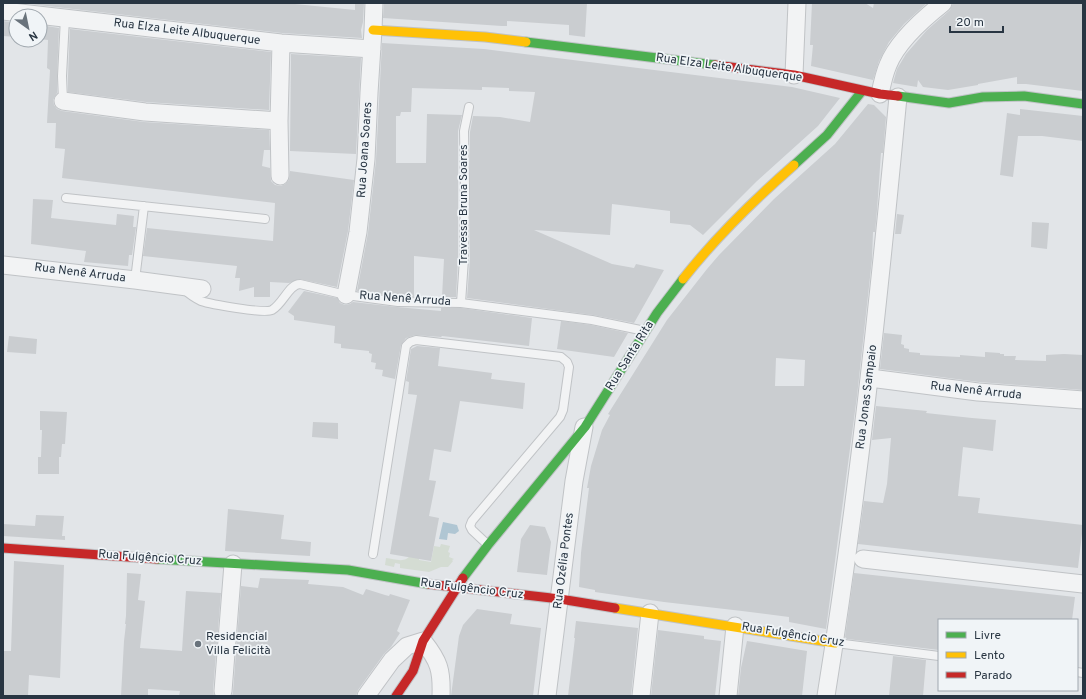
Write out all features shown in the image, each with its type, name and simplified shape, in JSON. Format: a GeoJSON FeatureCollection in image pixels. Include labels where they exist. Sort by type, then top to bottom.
{"type":"FeatureCollection","features":[{"type":"Feature","properties":{"kind":"street","name":"Rua Joana Soares"},"geometry":{"type":"LineString","coordinates":[[346,295],[358,232],[366,159],[374,3]]}},
{"type":"Feature","properties":{"kind":"street"},"geometry":{"type":"LineString","coordinates":[[794,75],[797,3]]}},
{"type":"Feature","properties":{"kind":"street"},"geometry":{"type":"LineString","coordinates":[[880,94],[887,65],[892,56],[928,14],[943,3]]}},
{"type":"Feature","properties":{"kind":"street","name":"Rua Elza Leite Albuquerque"},"geometry":{"type":"LineString","coordinates":[[3,11],[281,43],[372,49]]}},
{"type":"Feature","properties":{"kind":"street","name":"Rua Elza Leite Albuquerque"},"geometry":{"type":"LineString","coordinates":[[373,30],[485,37],[794,75],[862,91],[949,103],[983,97],[1024,96],[1083,104]]}},
{"type":"Feature","properties":{"kind":"street"},"geometry":{"type":"LineString","coordinates":[[280,176],[279,121],[281,43]]}},
{"type":"Feature","properties":{"kind":"street","name":"Rua Santa Rita"},"geometry":{"type":"LineString","coordinates":[[396,696],[413,671],[423,641],[456,587],[488,545],[584,427],[657,313],[705,251],[765,190],[827,135],[862,91]]}},
{"type":"Feature","properties":{"kind":"street","name":"Rua Jonas Sampaio"},"geometry":{"type":"LineString","coordinates":[[826,696],[854,511],[870,378],[883,261],[898,97]]}},
{"type":"Feature","properties":{"kind":"street"},"geometry":{"type":"LineString","coordinates":[[63,101],[145,112],[279,121]]}},
{"type":"Feature","properties":{"kind":"street","name":"Rua Nenê Arruda"},"geometry":{"type":"LineString","coordinates":[[3,265],[202,289]]}},
{"type":"Feature","properties":{"kind":"street","name":"Rua Nenê Arruda"},"geometry":{"type":"LineString","coordinates":[[870,378],[978,392],[1083,400]]}},
{"type":"Feature","properties":{"kind":"street","name":"Rua Ozélia Pontes"},"geometry":{"type":"LineString","coordinates":[[548,696],[574,481],[584,427]]}},
{"type":"Feature","properties":{"kind":"street","name":"Rua Fulgêncio Cruz"},"geometry":{"type":"LineString","coordinates":[[3,548],[233,564],[348,570],[437,586],[560,599],[835,643]]}},
{"type":"Feature","properties":{"kind":"street"},"geometry":{"type":"LineString","coordinates":[[863,559],[1083,584]]}},
{"type":"Feature","properties":{"kind":"street"},"geometry":{"type":"LineString","coordinates":[[223,691],[233,564]]}},
{"type":"Feature","properties":{"kind":"street"},"geometry":{"type":"LineString","coordinates":[[640,696],[650,613]]}},
{"type":"Feature","properties":{"kind":"street"},"geometry":{"type":"LineString","coordinates":[[728,696],[735,626]]}},
{"type":"Feature","properties":{"kind":"street"},"geometry":{"type":"LineString","coordinates":[[366,696],[392,660],[407,646],[423,641],[438,663],[441,673],[441,696]]}},
{"type":"Feature","properties":{"kind":"lane"},"geometry":{"type":"LineString","coordinates":[[63,101],[62,76],[65,18]]}},
{"type":"Feature","properties":{"kind":"lane","name":"Travessa Bruna Soares"},"geometry":{"type":"LineString","coordinates":[[462,303],[466,187],[464,131],[469,107]]}},
{"type":"Feature","properties":{"kind":"lane"},"geometry":{"type":"LineString","coordinates":[[66,198],[265,219]]}},
{"type":"Feature","properties":{"kind":"lane"},"geometry":{"type":"LineString","coordinates":[[135,280],[144,206]]}},
{"type":"Feature","properties":{"kind":"lane","name":"Rua Nenê Arruda"},"geometry":{"type":"LineString","coordinates":[[181,287],[191,296],[202,301],[258,311],[270,311],[279,305],[293,286],[297,284],[346,295],[398,302],[462,303],[592,320],[646,332]]}},
{"type":"Feature","properties":{"kind":"lane"},"geometry":{"type":"LineString","coordinates":[[373,554],[406,346],[410,342],[416,340],[561,357],[567,362],[569,367],[563,410],[560,417],[472,521],[470,526],[472,530],[488,545]]}},
{"type":"Feature","properties":{"kind":"lane","name":"Rua Fulgêncio Cruz"},"geometry":{"type":"LineString","coordinates":[[835,643],[938,656]]}},
{"type":"Feature","properties":{"kind":"shaded area"},"geometry":{"type":"Polygon","coordinates":[[[441,544],[450,546],[448,552],[450,553],[449,557],[454,559],[448,567],[441,567],[429,572],[400,568],[400,564],[395,563],[394,567],[385,565],[386,558],[403,560],[411,554],[419,553],[419,560],[431,562],[434,546],[440,547],[441,544]]]}},
{"type":"Feature","properties":{"kind":"water"},"geometry":{"type":"Polygon","coordinates":[[[443,522],[457,525],[459,531],[455,534],[448,533],[447,540],[439,539],[443,522]]]}},
{"type":"Feature","properties":{"kind":"building"},"geometry":{"type":"Polygon","coordinates":[[[21,3],[285,3],[355,10],[355,3],[364,3],[361,30],[362,38],[282,33],[21,3]]]}},
{"type":"Feature","properties":{"kind":"building"},"geometry":{"type":"Polygon","coordinates":[[[384,3],[587,3],[585,37],[569,35],[569,25],[507,21],[507,26],[502,26],[383,18],[384,3]]]}},
{"type":"Feature","properties":{"kind":"building"},"geometry":{"type":"Polygon","coordinates":[[[812,3],[865,3],[873,8],[874,3],[927,3],[904,24],[889,42],[879,61],[873,80],[811,66],[813,45],[810,45],[812,3]]]}},
{"type":"Feature","properties":{"kind":"building"},"geometry":{"type":"Polygon","coordinates":[[[953,3],[1083,3],[1083,91],[1017,84],[1017,77],[948,90],[923,87],[918,80],[917,87],[893,83],[897,69],[906,54],[927,30],[950,10],[953,3]]]}},
{"type":"Feature","properties":{"kind":"building"},"geometry":{"type":"Polygon","coordinates":[[[3,21],[8,22],[8,36],[3,36],[3,21]]]}},
{"type":"Feature","properties":{"kind":"building"},"geometry":{"type":"Polygon","coordinates":[[[48,26],[59,28],[57,93],[53,100],[57,109],[62,111],[144,122],[269,130],[270,150],[264,150],[262,166],[270,168],[271,181],[275,185],[281,186],[285,184],[289,180],[290,171],[354,180],[348,231],[337,287],[299,279],[289,283],[270,282],[270,297],[254,297],[254,287],[239,291],[240,278],[235,278],[237,266],[143,256],[147,228],[273,241],[275,203],[62,178],[65,149],[55,148],[56,123],[47,123],[50,70],[47,68],[48,26]]]}},
{"type":"Feature","properties":{"kind":"building"},"geometry":{"type":"Polygon","coordinates":[[[70,29],[271,52],[269,110],[146,102],[68,92],[70,29]]]}},
{"type":"Feature","properties":{"kind":"building"},"geometry":{"type":"Polygon","coordinates":[[[382,43],[484,49],[792,87],[840,98],[818,126],[757,181],[703,235],[690,225],[670,223],[670,211],[612,204],[610,235],[534,230],[612,264],[634,268],[636,264],[664,270],[634,323],[593,315],[467,298],[470,259],[470,132],[473,116],[500,117],[530,122],[535,92],[509,91],[509,88],[482,87],[482,90],[412,88],[411,112],[401,112],[400,116],[396,116],[396,163],[426,163],[427,114],[462,115],[458,131],[458,259],[456,297],[442,297],[444,259],[414,256],[414,297],[398,297],[357,291],[368,233],[376,160],[382,43]]]}},
{"type":"Feature","properties":{"kind":"building"},"geometry":{"type":"Polygon","coordinates":[[[291,54],[361,58],[356,154],[290,151],[291,54]]]}},
{"type":"Feature","properties":{"kind":"building"},"geometry":{"type":"Polygon","coordinates":[[[868,104],[874,105],[886,117],[883,153],[881,153],[875,232],[873,232],[872,259],[857,396],[826,629],[789,622],[789,617],[664,602],[595,592],[595,590],[579,587],[581,553],[589,488],[587,488],[591,466],[602,430],[610,415],[608,414],[667,320],[707,269],[774,199],[835,144],[868,104]],[[776,358],[775,386],[804,386],[805,360],[776,358]]]}},
{"type":"Feature","properties":{"kind":"building"},"geometry":{"type":"Polygon","coordinates":[[[1020,109],[1083,116],[1083,141],[1042,136],[1018,136],[1013,177],[1000,175],[1007,113],[1020,115],[1020,109]]]}},
{"type":"Feature","properties":{"kind":"building"},"geometry":{"type":"Polygon","coordinates":[[[33,199],[53,200],[51,218],[116,225],[117,214],[134,216],[133,227],[136,227],[132,255],[129,255],[128,266],[84,262],[86,251],[31,244],[33,199]]]}},
{"type":"Feature","properties":{"kind":"building"},"geometry":{"type":"Polygon","coordinates":[[[897,214],[904,215],[901,234],[895,234],[897,214]]]}},
{"type":"Feature","properties":{"kind":"building"},"geometry":{"type":"Polygon","coordinates":[[[1032,222],[1049,223],[1047,249],[1031,247],[1032,222]]]}},
{"type":"Feature","properties":{"kind":"building"},"geometry":{"type":"Polygon","coordinates":[[[304,291],[337,298],[340,303],[345,305],[353,302],[441,311],[441,308],[461,308],[532,318],[529,346],[442,336],[415,335],[406,338],[401,345],[395,379],[382,376],[383,370],[375,369],[376,363],[371,362],[372,354],[369,353],[369,351],[341,348],[341,344],[334,343],[335,326],[294,320],[294,316],[288,312],[304,291]]]}},
{"type":"Feature","properties":{"kind":"building"},"geometry":{"type":"Polygon","coordinates":[[[561,321],[591,325],[628,333],[614,357],[557,349],[561,321]]]}},
{"type":"Feature","properties":{"kind":"building"},"geometry":{"type":"Polygon","coordinates":[[[884,333],[902,335],[901,344],[904,345],[904,348],[909,349],[909,352],[920,353],[920,355],[960,357],[960,355],[985,357],[985,352],[1000,353],[1004,354],[1004,356],[1016,356],[1015,360],[1046,361],[1046,355],[1083,355],[1083,390],[979,382],[880,369],[884,333]]]}},
{"type":"Feature","properties":{"kind":"building"},"geometry":{"type":"Polygon","coordinates":[[[9,336],[37,339],[36,354],[7,352],[9,336]]]}},
{"type":"Feature","properties":{"kind":"building"},"geometry":{"type":"Polygon","coordinates":[[[417,346],[440,348],[438,366],[492,373],[491,379],[525,383],[523,409],[460,401],[451,452],[434,449],[429,480],[436,481],[429,516],[439,518],[431,561],[390,554],[417,395],[408,394],[409,382],[406,381],[411,349],[417,346]]]}},
{"type":"Feature","properties":{"kind":"building"},"geometry":{"type":"Polygon","coordinates":[[[876,406],[996,420],[993,451],[963,447],[958,496],[980,498],[978,513],[1083,525],[1078,568],[858,544],[864,501],[883,503],[887,484],[891,438],[872,440],[876,406]]]}},
{"type":"Feature","properties":{"kind":"building"},"geometry":{"type":"Polygon","coordinates":[[[40,411],[67,412],[65,444],[62,444],[61,457],[59,457],[59,474],[38,474],[38,457],[41,457],[42,430],[40,430],[40,411]]]}},
{"type":"Feature","properties":{"kind":"building"},"geometry":{"type":"Polygon","coordinates":[[[313,422],[338,423],[338,439],[312,437],[313,422]]]}},
{"type":"Feature","properties":{"kind":"building"},"geometry":{"type":"Polygon","coordinates":[[[228,509],[284,515],[281,539],[311,542],[310,556],[225,551],[228,509]]]}},
{"type":"Feature","properties":{"kind":"building"},"geometry":{"type":"Polygon","coordinates":[[[36,515],[64,516],[62,536],[65,536],[65,540],[3,536],[3,524],[35,526],[36,515]]]}},
{"type":"Feature","properties":{"kind":"building"},"geometry":{"type":"Polygon","coordinates":[[[530,525],[545,527],[551,542],[547,575],[517,572],[521,539],[530,525]]]}},
{"type":"Feature","properties":{"kind":"building"},"geometry":{"type":"Polygon","coordinates":[[[14,561],[64,565],[60,678],[29,675],[28,696],[3,696],[3,651],[11,651],[14,561]]]}},
{"type":"Feature","properties":{"kind":"building"},"geometry":{"type":"Polygon","coordinates":[[[127,573],[141,574],[138,600],[145,601],[140,648],[182,651],[186,591],[221,593],[213,690],[214,696],[179,696],[180,691],[148,689],[148,696],[121,696],[126,624],[127,573]]]}},
{"type":"Feature","properties":{"kind":"building"},"geometry":{"type":"Polygon","coordinates":[[[854,573],[1075,597],[1072,619],[938,619],[938,650],[847,639],[845,637],[854,573]]]}},
{"type":"Feature","properties":{"kind":"building"},"geometry":{"type":"Polygon","coordinates":[[[260,578],[309,580],[308,584],[343,587],[363,595],[366,589],[389,596],[390,594],[410,600],[397,631],[400,633],[358,690],[356,696],[232,696],[241,586],[258,588],[260,578]]]}},
{"type":"Feature","properties":{"kind":"building"},"geometry":{"type":"Polygon","coordinates":[[[477,609],[512,614],[510,624],[541,628],[533,696],[451,696],[459,636],[463,625],[477,609]]]}},
{"type":"Feature","properties":{"kind":"building"},"geometry":{"type":"Polygon","coordinates":[[[576,621],[638,628],[631,696],[568,696],[576,621]]]}},
{"type":"Feature","properties":{"kind":"building"},"geometry":{"type":"Polygon","coordinates":[[[658,630],[704,636],[704,639],[721,641],[715,696],[651,696],[658,630]]]}},
{"type":"Feature","properties":{"kind":"building"},"geometry":{"type":"Polygon","coordinates":[[[747,641],[807,651],[802,696],[738,696],[741,668],[747,641]]]}},
{"type":"Feature","properties":{"kind":"building"},"geometry":{"type":"Polygon","coordinates":[[[893,656],[926,660],[923,696],[889,696],[893,656]]]}},
{"type":"Feature","properties":{"kind":"traffic: fast"},"geometry":{"type":"LineString","coordinates":[[526,42],[715,65]]}},
{"type":"Feature","properties":{"kind":"traffic: fast"},"geometry":{"type":"LineString","coordinates":[[794,165],[827,135],[862,91]]}},
{"type":"Feature","properties":{"kind":"traffic: fast"},"geometry":{"type":"LineString","coordinates":[[898,96],[949,103],[983,97],[1024,96],[1083,104]]}},
{"type":"Feature","properties":{"kind":"traffic: fast"},"geometry":{"type":"LineString","coordinates":[[463,578],[488,545],[585,427],[657,313],[683,279]]}},
{"type":"Feature","properties":{"kind":"traffic: fast"},"geometry":{"type":"LineString","coordinates":[[157,559],[348,570],[428,584]]}},
{"type":"Feature","properties":{"kind":"traffic: slow"},"geometry":{"type":"LineString","coordinates":[[373,30],[485,37],[526,42]]}},
{"type":"Feature","properties":{"kind":"traffic: slow"},"geometry":{"type":"LineString","coordinates":[[683,279],[736,219],[794,165]]}},
{"type":"Feature","properties":{"kind":"traffic: slow"},"geometry":{"type":"LineString","coordinates":[[615,608],[835,643]]}},
{"type":"Feature","properties":{"kind":"traffic: jam"},"geometry":{"type":"LineString","coordinates":[[715,65],[794,75],[880,94],[898,96]]}},
{"type":"Feature","properties":{"kind":"traffic: jam"},"geometry":{"type":"LineString","coordinates":[[3,548],[157,559]]}},
{"type":"Feature","properties":{"kind":"traffic: jam"},"geometry":{"type":"LineString","coordinates":[[396,696],[413,671],[423,641],[463,578]]}},
{"type":"Feature","properties":{"kind":"traffic: jam"},"geometry":{"type":"LineString","coordinates":[[428,584],[560,599],[615,608]]}},
{"type":"Feature","properties":{"kind":"place","name":"Residencial Villa Felicità"},"geometry":{"type":"Point","coordinates":[198,644]}}]}
